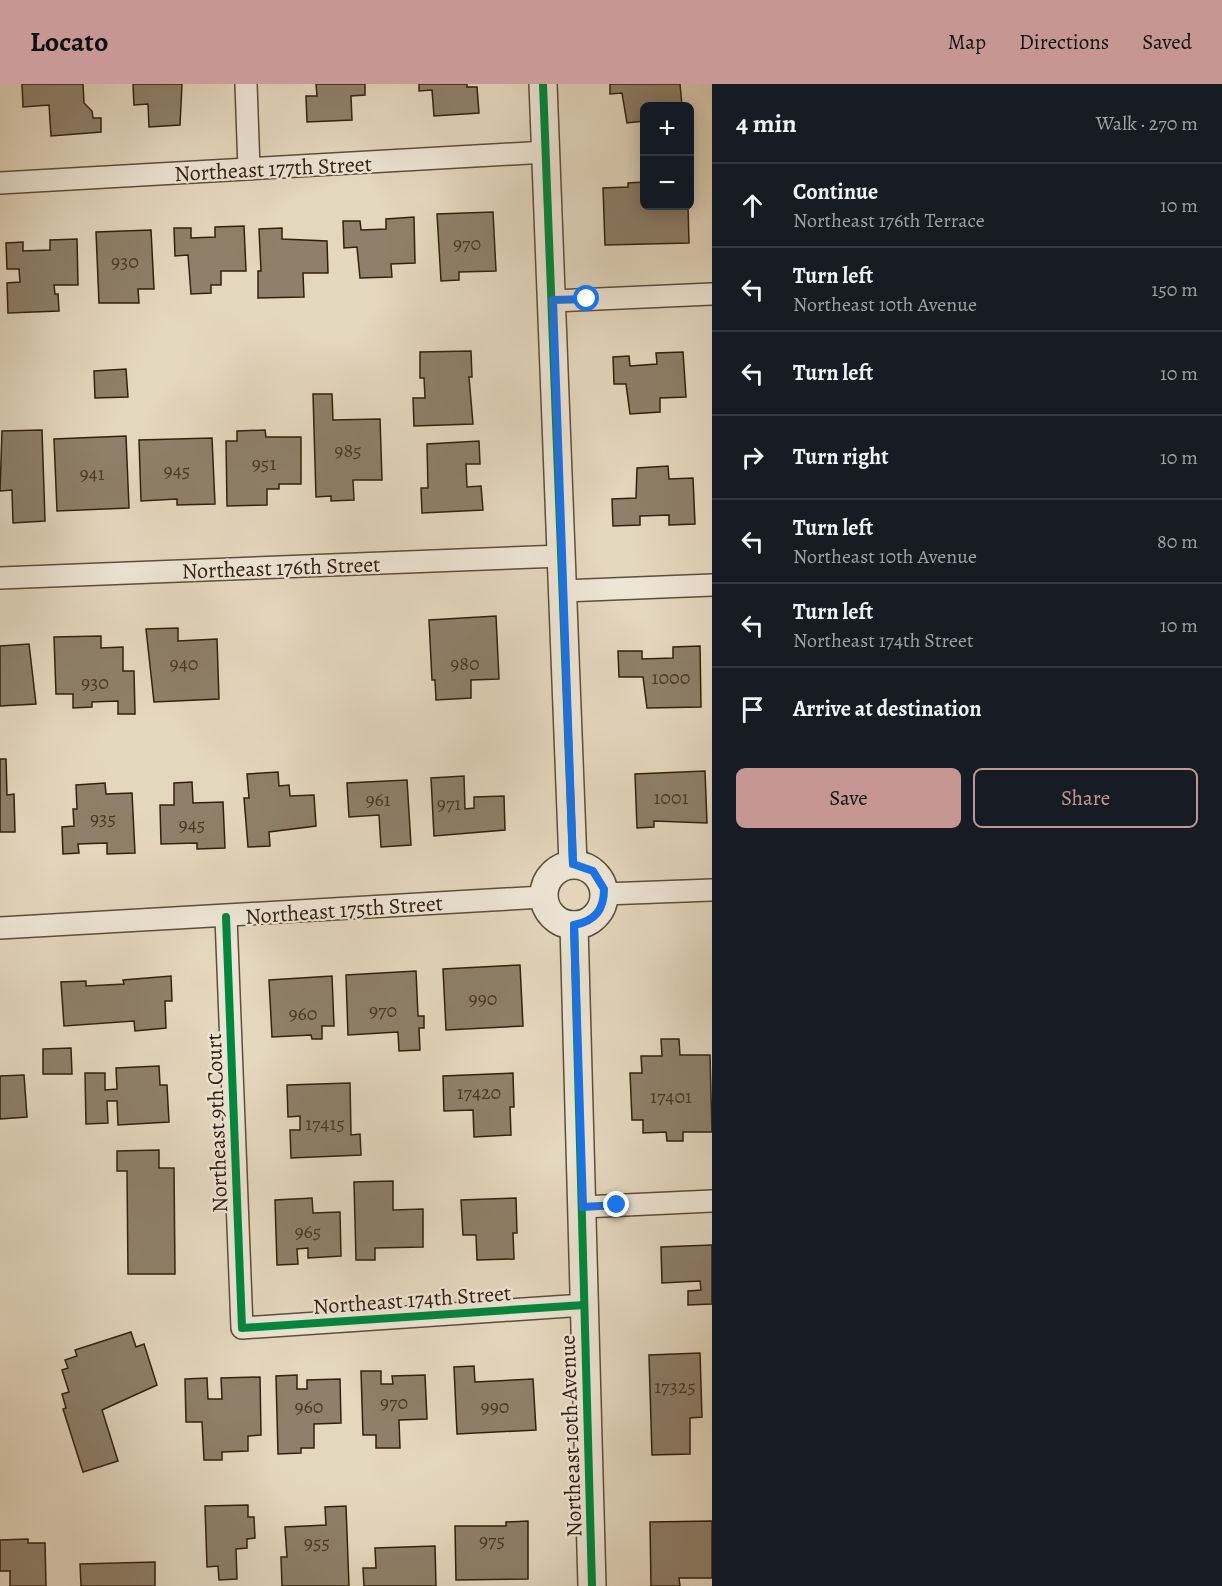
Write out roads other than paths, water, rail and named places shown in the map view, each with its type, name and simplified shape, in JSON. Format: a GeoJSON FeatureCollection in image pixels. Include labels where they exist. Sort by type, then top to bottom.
{"type":"FeatureCollection","features":[{"type":"Feature","properties":{"kind":"street"},"geometry":{"type":"LineString","coordinates":[[246,84],[249,169]]}},
{"type":"Feature","properties":{"kind":"street"},"geometry":{"type":"LineString","coordinates":[[543,84],[573,864]]}},
{"type":"Feature","properties":{"kind":"street","name":"Northeast 177th Street"},"geometry":{"type":"LineString","coordinates":[[0,183],[546,152]]}},
{"type":"Feature","properties":{"kind":"street"},"geometry":{"type":"LineString","coordinates":[[553,300],[712,294]]}},
{"type":"Feature","properties":{"kind":"street","name":"Northeast 176th Street"},"geometry":{"type":"LineString","coordinates":[[0,578],[562,556]]}},
{"type":"Feature","properties":{"kind":"street"},"geometry":{"type":"LineString","coordinates":[[563,591],[712,585]]}},
{"type":"Feature","properties":{"kind":"street"},"geometry":{"type":"LineString","coordinates":[[573,864],[593,871],[600,879],[604,894],[600,910],[594,918],[574,925],[556,920],[549,913],[543,897],[549,877],[556,871],[573,864]]}},
{"type":"Feature","properties":{"kind":"street"},"geometry":{"type":"LineString","coordinates":[[604,894],[712,890]]}},
{"type":"Feature","properties":{"kind":"street","name":"Northeast 175th Street"},"geometry":{"type":"LineString","coordinates":[[0,928],[543,897]]}},
{"type":"Feature","properties":{"kind":"street","name":"Northeast 9th Court"},"geometry":{"type":"LineString","coordinates":[[226,916],[242,1328]]}},
{"type":"Feature","properties":{"kind":"street","name":"Northeast 10th Avenue"},"geometry":{"type":"LineString","coordinates":[[574,925],[592,1586]]}},
{"type":"Feature","properties":{"kind":"street"},"geometry":{"type":"LineString","coordinates":[[583,1207],[712,1201]]}},
{"type":"Feature","properties":{"kind":"street","name":"Northeast 174th Street"},"geometry":{"type":"LineString","coordinates":[[242,1328],[584,1305]]}}]}
